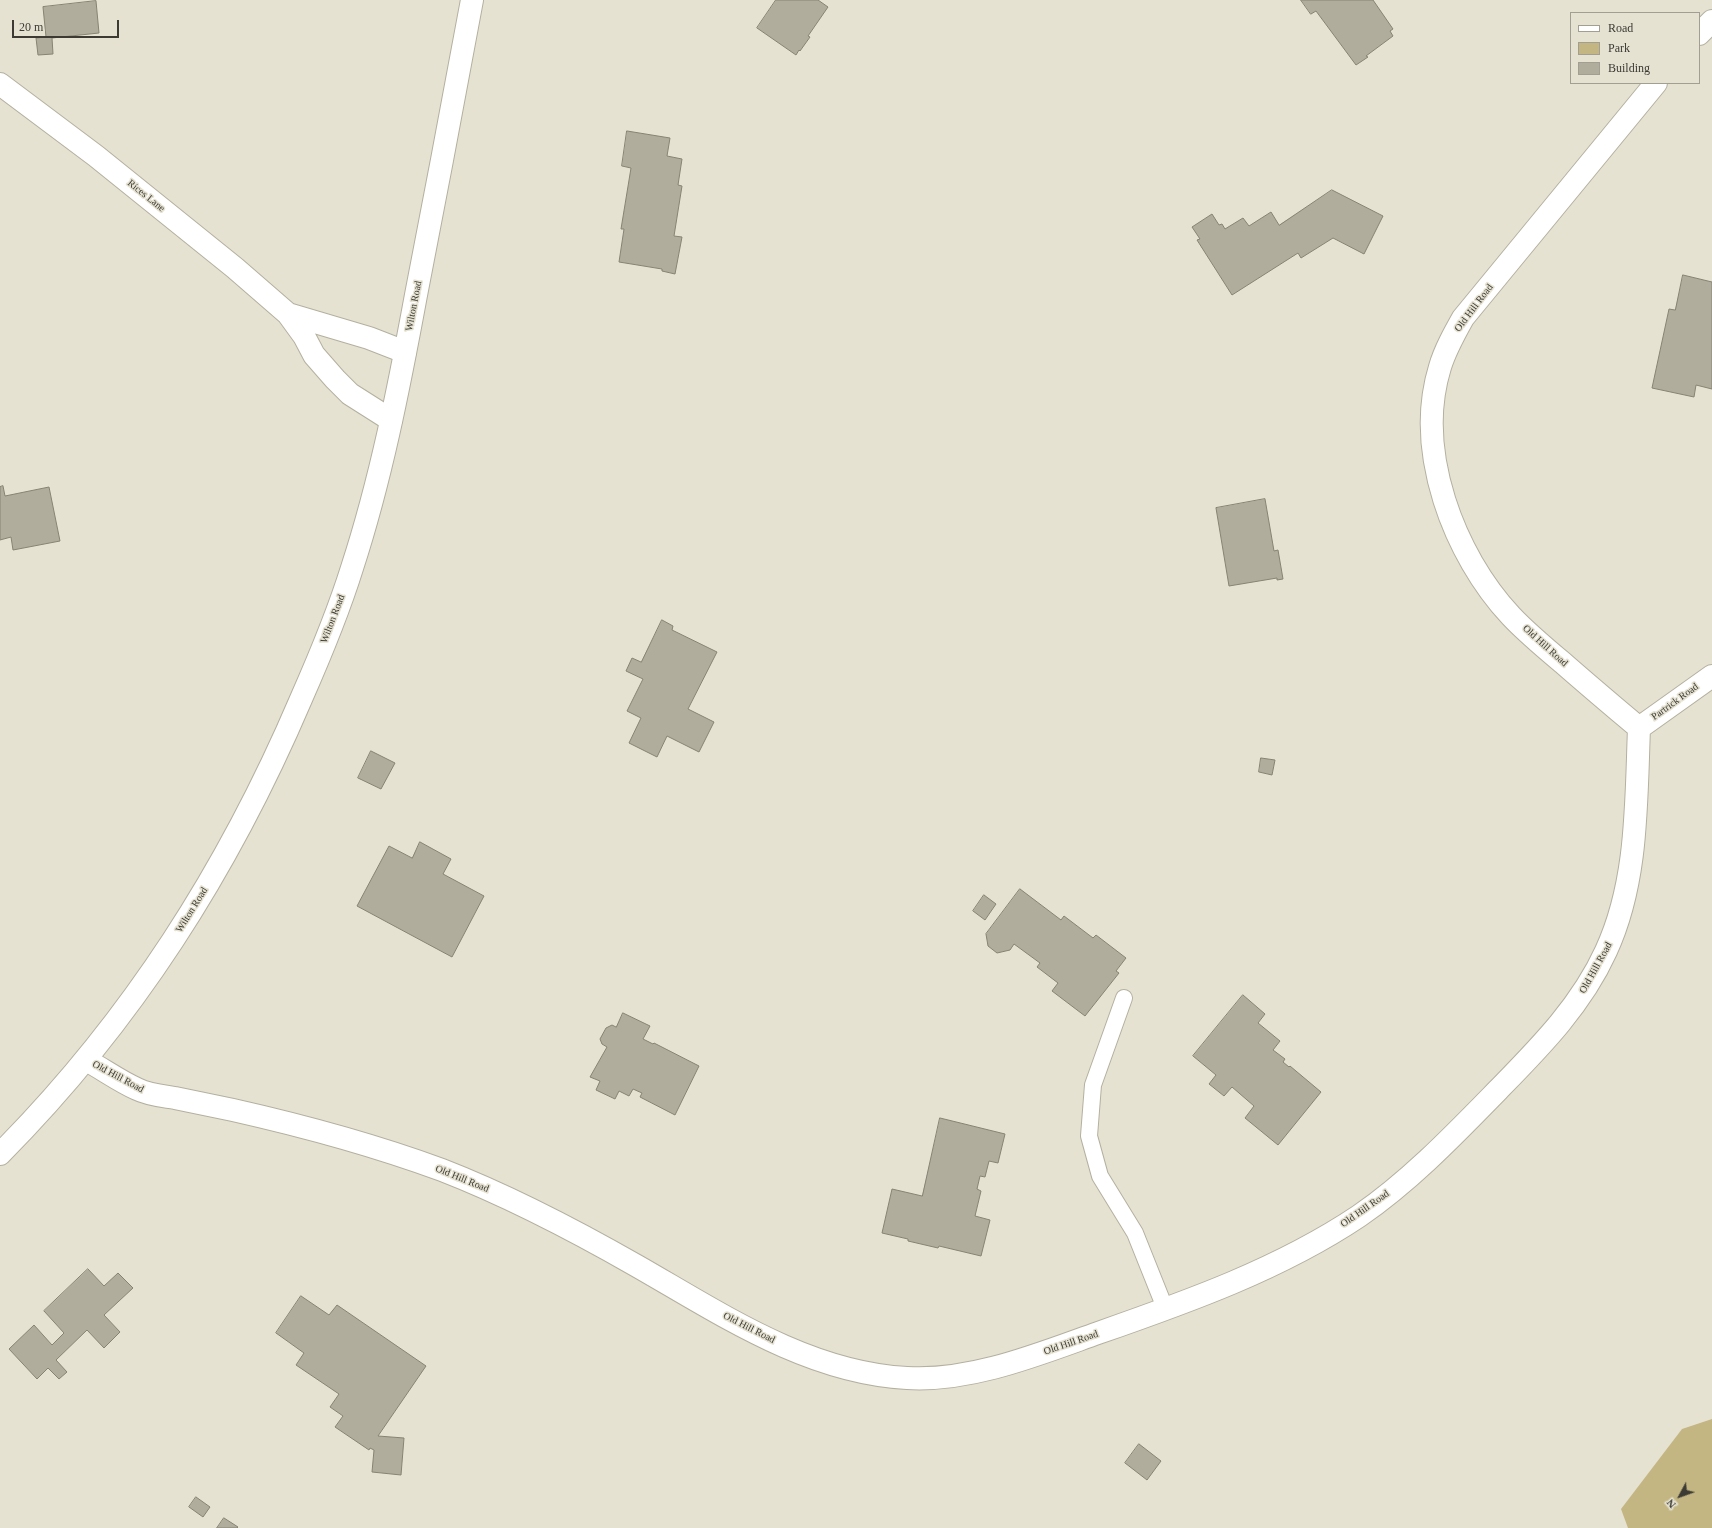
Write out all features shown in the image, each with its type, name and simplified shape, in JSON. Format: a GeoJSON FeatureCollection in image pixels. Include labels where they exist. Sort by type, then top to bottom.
{"type":"FeatureCollection","features":[{"type":"Feature","properties":{"kind":"street","name":"Wilton Road"},"geometry":{"type":"LineString","coordinates":[[0,1154],[48,1104],[86,1060],[153,971],[185,923],[217,871],[272,763],[311,675],[352,569],[374,492],[405,352],[472,0]]}},
{"type":"Feature","properties":{"kind":"street"},"geometry":{"type":"LineString","coordinates":[[1700,33],[1712,21]]}},
{"type":"Feature","properties":{"kind":"street","name":"Rices Lane"},"geometry":{"type":"LineString","coordinates":[[0,84],[96,156],[235,268],[288,314],[304,336],[314,355],[350,394],[391,420]]}},
{"type":"Feature","properties":{"kind":"street","name":"Old Hill Road"},"geometry":{"type":"LineString","coordinates":[[86,1060],[141,1092],[217,1107],[330,1135],[415,1161],[477,1184],[581,1236],[755,1333],[799,1352],[858,1372],[910,1379],[950,1377],[978,1371],[1064,1346],[1242,1278],[1290,1255],[1359,1216],[1416,1171],[1499,1089],[1554,1031],[1586,989],[1608,947],[1618,920],[1630,870],[1636,815],[1639,728],[1535,638],[1512,616],[1478,574],[1462,545],[1446,506],[1435,458],[1432,434],[1435,389],[1439,368],[1450,342],[1463,318],[1655,84]]}},
{"type":"Feature","properties":{"kind":"street","name":"Rices Lane"},"geometry":{"type":"LineString","coordinates":[[288,314],[369,338],[405,352]]}},
{"type":"Feature","properties":{"kind":"street","name":"Partrick Road"},"geometry":{"type":"LineString","coordinates":[[1639,728],[1712,676]]}},
{"type":"Feature","properties":{"kind":"lane"},"geometry":{"type":"LineString","coordinates":[[1124,998],[1093,1085],[1089,1136],[1100,1176],[1135,1233],[1165,1308]]}},
{"type":"Feature","properties":{"kind":"green space"},"geometry":{"type":"Polygon","coordinates":[[[1712,1419],[1712,1528],[1628,1528],[1621,1509],[1682,1429],[1712,1419]]]}},
{"type":"Feature","properties":{"kind":"building"},"geometry":{"type":"Polygon","coordinates":[[[776,0],[818,0],[828,7],[808,36],[810,37],[796,55],[757,28],[776,0]]]}},
{"type":"Feature","properties":{"kind":"building"},"geometry":{"type":"Polygon","coordinates":[[[1301,0],[1373,0],[1393,29],[1390,31],[1393,36],[1356,65],[1316,11],[1311,14],[1301,0]]]}},
{"type":"Feature","properties":{"kind":"building"},"geometry":{"type":"Polygon","coordinates":[[[96,1],[99,33],[52,38],[53,54],[38,55],[36,38],[46,37],[43,7],[96,1]]]}},
{"type":"Feature","properties":{"kind":"building"},"geometry":{"type":"Polygon","coordinates":[[[627,131],[670,138],[667,156],[682,159],[678,185],[682,186],[674,236],[682,237],[675,274],[662,271],[662,269],[619,262],[624,229],[621,229],[631,168],[622,166],[627,131]]]}},
{"type":"Feature","properties":{"kind":"building"},"geometry":{"type":"Polygon","coordinates":[[[1332,190],[1383,216],[1364,254],[1333,238],[1301,258],[1298,253],[1232,295],[1197,240],[1200,239],[1192,227],[1212,214],[1219,225],[1222,224],[1225,229],[1243,218],[1249,226],[1271,212],[1279,225],[1332,190]]]}},
{"type":"Feature","properties":{"kind":"building"},"geometry":{"type":"Polygon","coordinates":[[[1683,275],[1712,282],[1712,389],[1696,385],[1694,397],[1652,388],[1669,309],[1675,310],[1683,275]]]}},
{"type":"Feature","properties":{"kind":"building"},"geometry":{"type":"Polygon","coordinates":[[[3,486],[5,496],[49,487],[60,541],[13,550],[11,537],[0,540],[0,487],[3,486]]]}},
{"type":"Feature","properties":{"kind":"building"},"geometry":{"type":"Polygon","coordinates":[[[1265,499],[1274,551],[1278,550],[1283,579],[1277,580],[1277,578],[1229,586],[1216,508],[1265,499]]]}},
{"type":"Feature","properties":{"kind":"building"},"geometry":{"type":"Polygon","coordinates":[[[662,620],[673,626],[672,630],[717,652],[688,709],[714,722],[699,752],[667,736],[657,757],[629,743],[641,718],[627,711],[643,679],[626,671],[632,658],[641,662],[662,620]]]}},
{"type":"Feature","properties":{"kind":"building"},"geometry":{"type":"Polygon","coordinates":[[[371,751],[395,763],[381,789],[358,778],[371,751]]]}},
{"type":"Feature","properties":{"kind":"building"},"geometry":{"type":"Polygon","coordinates":[[[1261,758],[1275,760],[1272,775],[1259,772],[1261,758]]]}},
{"type":"Feature","properties":{"kind":"building"},"geometry":{"type":"Polygon","coordinates":[[[420,842],[451,859],[443,874],[484,896],[452,957],[357,906],[389,846],[412,858],[420,842]]]}},
{"type":"Feature","properties":{"kind":"building"},"geometry":{"type":"Polygon","coordinates":[[[1020,889],[1061,920],[1064,916],[1093,938],[1096,935],[1126,958],[1116,971],[1119,973],[1085,1016],[1052,991],[1058,983],[1037,967],[1040,963],[1014,944],[1010,950],[997,953],[988,946],[986,934],[1020,889]]]}},
{"type":"Feature","properties":{"kind":"building"},"geometry":{"type":"Polygon","coordinates":[[[984,895],[996,904],[985,920],[973,911],[984,895]]]}},
{"type":"Feature","properties":{"kind":"building"},"geometry":{"type":"Polygon","coordinates":[[[1243,995],[1265,1014],[1258,1023],[1280,1041],[1273,1050],[1285,1059],[1283,1062],[1321,1092],[1278,1145],[1245,1118],[1254,1106],[1232,1087],[1224,1096],[1209,1084],[1216,1075],[1193,1056],[1243,995]]]}},
{"type":"Feature","properties":{"kind":"building"},"geometry":{"type":"Polygon","coordinates":[[[623,1013],[650,1026],[643,1039],[699,1066],[675,1115],[640,1097],[642,1093],[633,1089],[629,1096],[619,1091],[615,1099],[596,1090],[600,1081],[590,1077],[607,1047],[602,1044],[600,1039],[606,1028],[612,1025],[616,1027],[623,1013]]]}},
{"type":"Feature","properties":{"kind":"building"},"geometry":{"type":"Polygon","coordinates":[[[940,1118],[1005,1134],[998,1163],[989,1161],[985,1177],[980,1176],[977,1189],[981,1191],[975,1216],[990,1220],[981,1256],[939,1246],[938,1248],[882,1233],[892,1189],[922,1196],[940,1118]]]}},
{"type":"Feature","properties":{"kind":"building"},"geometry":{"type":"Polygon","coordinates":[[[88,1269],[104,1286],[118,1273],[133,1288],[104,1315],[120,1332],[104,1348],[87,1330],[56,1360],[67,1372],[59,1379],[48,1368],[37,1379],[9,1349],[34,1325],[52,1345],[64,1333],[44,1311],[88,1269]]]}},
{"type":"Feature","properties":{"kind":"building"},"geometry":{"type":"Polygon","coordinates":[[[301,1296],[329,1315],[337,1305],[426,1366],[378,1436],[404,1438],[401,1475],[372,1472],[374,1450],[370,1448],[369,1450],[335,1427],[343,1416],[330,1407],[339,1394],[296,1365],[304,1353],[276,1333],[301,1296]]]}},
{"type":"Feature","properties":{"kind":"building"},"geometry":{"type":"Polygon","coordinates":[[[1139,1444],[1161,1461],[1147,1480],[1125,1463],[1139,1444]]]}},
{"type":"Feature","properties":{"kind":"building"},"geometry":{"type":"Polygon","coordinates":[[[196,1497],[210,1507],[203,1517],[189,1507],[196,1497]]]}},
{"type":"Feature","properties":{"kind":"building"},"geometry":{"type":"Polygon","coordinates":[[[224,1518],[238,1527],[217,1528],[224,1518]]]}}]}
